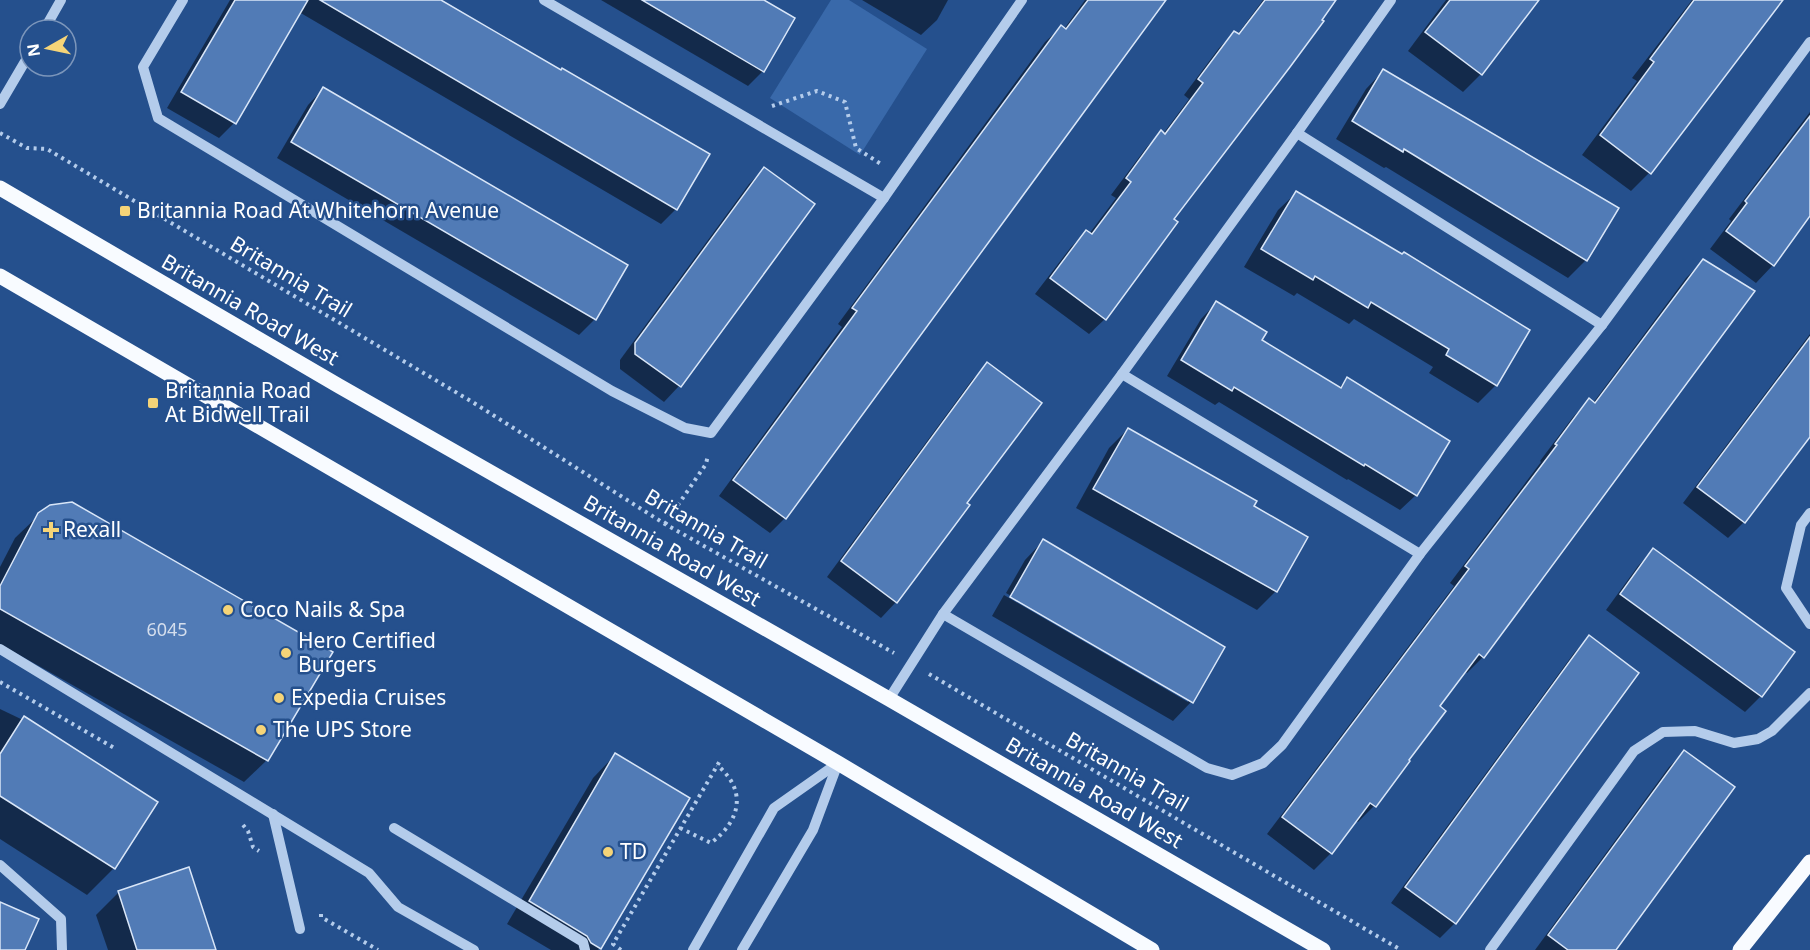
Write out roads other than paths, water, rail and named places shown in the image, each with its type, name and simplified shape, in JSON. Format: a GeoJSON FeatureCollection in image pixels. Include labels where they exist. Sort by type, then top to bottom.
{"type":"FeatureCollection","features":[{"type":"Feature","properties":{"kind":"main road","name":"Britannia Road West"},"geometry":{"type":"LineString","coordinates":[[0,188],[339,387],[889,699],[1323,950]]}},
{"type":"Feature","properties":{"kind":"main road"},"geometry":{"type":"LineString","coordinates":[[0,276],[838,763],[1152,950]]}},
{"type":"Feature","properties":{"kind":"main road"},"geometry":{"type":"LineString","coordinates":[[1740,950],[1810,862]]}},
{"type":"Feature","properties":{"kind":"street"},"geometry":{"type":"LineString","coordinates":[[51,18],[61,0]]}},
{"type":"Feature","properties":{"kind":"street"},"geometry":{"type":"LineString","coordinates":[[183,0],[143,67],[158,118],[612,391],[685,428],[711,433],[884,198],[1022,0]]}},
{"type":"Feature","properties":{"kind":"street"},"geometry":{"type":"LineString","coordinates":[[544,0],[884,198]]}},
{"type":"Feature","properties":{"kind":"street"},"geometry":{"type":"LineString","coordinates":[[889,699],[943,614],[1122,374],[1391,0]]}},
{"type":"Feature","properties":{"kind":"street"},"geometry":{"type":"LineString","coordinates":[[943,614],[1207,768],[1232,775],[1263,763],[1282,745],[1420,554],[1602,325],[1810,42]]}},
{"type":"Feature","properties":{"kind":"street"},"geometry":{"type":"LineString","coordinates":[[0,104],[18,73]]}},
{"type":"Feature","properties":{"kind":"street"},"geometry":{"type":"LineString","coordinates":[[1297,133],[1602,325]]}},
{"type":"Feature","properties":{"kind":"street"},"geometry":{"type":"LineString","coordinates":[[1122,374],[1420,554]]}},
{"type":"Feature","properties":{"kind":"street"},"geometry":{"type":"LineString","coordinates":[[1810,513],[1801,525],[1786,588],[1810,624]]}},
{"type":"Feature","properties":{"kind":"street"},"geometry":{"type":"LineString","coordinates":[[0,649],[369,873],[398,908],[474,950]]}},
{"type":"Feature","properties":{"kind":"street"},"geometry":{"type":"LineString","coordinates":[[1490,950],[1634,751],[1664,732],[1695,731],[1734,743],[1758,739],[1772,731],[1810,693]]}},
{"type":"Feature","properties":{"kind":"street"},"geometry":{"type":"LineString","coordinates":[[693,950],[774,807],[838,763]]}},
{"type":"Feature","properties":{"kind":"street"},"geometry":{"type":"LineString","coordinates":[[742,950],[813,830],[838,763]]}},
{"type":"Feature","properties":{"kind":"street"},"geometry":{"type":"LineString","coordinates":[[273,814],[300,929]]}},
{"type":"Feature","properties":{"kind":"street"},"geometry":{"type":"LineString","coordinates":[[394,828],[583,942],[585,950]]}},
{"type":"Feature","properties":{"kind":"street"},"geometry":{"type":"LineString","coordinates":[[0,865],[61,919],[62,950]]}},
{"type":"Feature","properties":{"kind":"place","name":"Britannia Road At Whitehorn Avenue"},"geometry":{"type":"Point","coordinates":[125,211]}},
{"type":"Feature","properties":{"kind":"place","name":"Britannia Road At Bidwell Trail"},"geometry":{"type":"Point","coordinates":[153,403]}},
{"type":"Feature","properties":{"kind":"place","name":"Rexall"},"geometry":{"type":"Point","coordinates":[51,530]}},
{"type":"Feature","properties":{"kind":"place","name":"Coco Nails & Spa"},"geometry":{"type":"Point","coordinates":[228,610]}},
{"type":"Feature","properties":{"kind":"place","name":"Hero Certified Burgers"},"geometry":{"type":"Point","coordinates":[286,653]}},
{"type":"Feature","properties":{"kind":"place","name":"Expedia Cruises"},"geometry":{"type":"Point","coordinates":[279,698]}},
{"type":"Feature","properties":{"kind":"place","name":"The UPS Store"},"geometry":{"type":"Point","coordinates":[261,730]}},
{"type":"Feature","properties":{"kind":"place","name":"TD"},"geometry":{"type":"Point","coordinates":[608,852]}}]}
